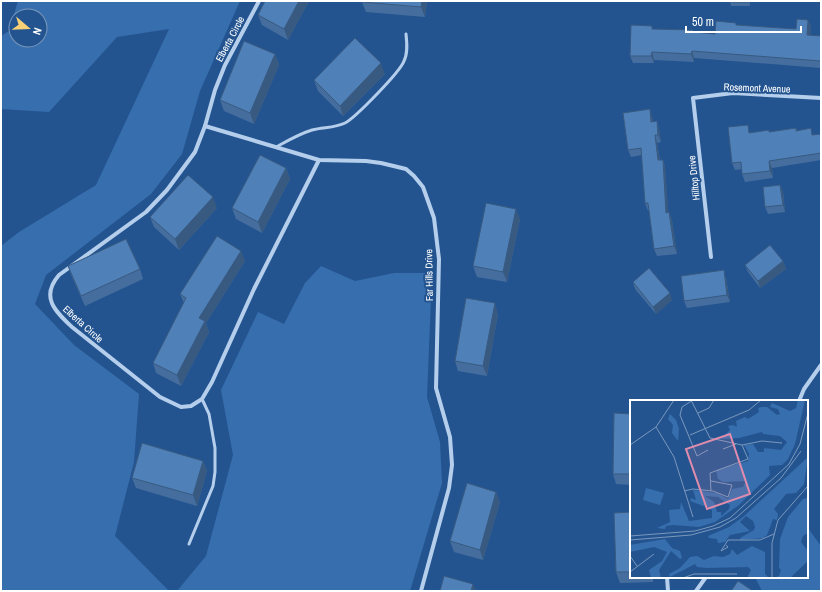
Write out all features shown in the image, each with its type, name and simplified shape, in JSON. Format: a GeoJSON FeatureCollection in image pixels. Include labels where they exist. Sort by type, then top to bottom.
{"type":"FeatureCollection","features":[{"type":"Feature","properties":{"kind":"street","name":"Elberta Circle"},"geometry":{"type":"LineString","coordinates":[[202,400],[192,406],[181,407],[160,397],[72,328],[59,315],[52,305],[50,297],[53,282],[59,275],[146,212],[168,190],[195,152],[205,126],[215,90],[225,65],[259,1]]}},
{"type":"Feature","properties":{"kind":"street","name":"Rosemont Avenue"},"geometry":{"type":"LineString","coordinates":[[693,98],[732,93],[821,98]]}},
{"type":"Feature","properties":{"kind":"street","name":"Hilltop Drive"},"geometry":{"type":"LineString","coordinates":[[693,98],[711,257]]}},
{"type":"Feature","properties":{"kind":"street","name":"Far Hills Drive"},"geometry":{"type":"LineString","coordinates":[[205,126],[319,160],[374,162],[406,169],[423,187],[434,218],[439,260],[436,388],[450,438],[452,464],[449,488],[421,591]]}},
{"type":"Feature","properties":{"kind":"street"},"geometry":{"type":"LineString","coordinates":[[202,400],[212,382],[254,290],[319,160]]}},
{"type":"Feature","properties":{"kind":"street"},"geometry":{"type":"LineString","coordinates":[[799,400],[804,389],[821,365]]}},
{"type":"Feature","properties":{"kind":"street"},"geometry":{"type":"LineString","coordinates":[[667,578],[668,591]]}},
{"type":"Feature","properties":{"kind":"street"},"geometry":{"type":"LineString","coordinates":[[696,591],[705,578]]}},
{"type":"Feature","properties":{"kind":"lane"},"geometry":{"type":"LineString","coordinates":[[276,147],[312,130],[340,125],[347,122],[398,72],[404,61],[406,34]]}},
{"type":"Feature","properties":{"kind":"lane"},"geometry":{"type":"LineString","coordinates":[[189,544],[213,486],[215,472],[215,448],[209,414],[202,400]]}},
{"type":"Feature","properties":{"kind":"shaded area"},"geometry":{"type":"Polygon","coordinates":[[[18,1],[240,1],[200,91],[182,154],[151,194],[46,275],[35,304],[74,345],[139,394],[134,462],[115,536],[169,591],[1,591],[1,246],[19,232],[96,185],[169,29],[117,37],[49,112],[1,109],[1,36],[8,32],[8,48],[48,48],[48,8],[16,8],[18,1]]]}},
{"type":"Feature","properties":{"kind":"shaded area"},"geometry":{"type":"Polygon","coordinates":[[[321,266],[355,281],[394,273],[432,273],[427,397],[440,442],[442,483],[410,591],[177,591],[206,556],[233,455],[221,390],[258,312],[284,324],[305,283],[321,266]]]}},
{"type":"Feature","properties":{"kind":"shaded area"},"geometry":{"type":"Polygon","coordinates":[[[808,528],[821,546],[821,591],[762,591],[756,578],[808,578],[808,528]]]}},
{"type":"Feature","properties":{"kind":"building"},"geometry":{"type":"Polygon","coordinates":[[[265,1],[299,1],[284,29],[258,15],[265,1]]]}},
{"type":"Feature","properties":{"kind":"building"},"geometry":{"type":"Polygon","coordinates":[[[422,1],[421,7],[362,2],[422,1]]]}},
{"type":"Feature","properties":{"kind":"building"},"geometry":{"type":"Polygon","coordinates":[[[749,1],[749,2],[730,2],[749,1]]]}},
{"type":"Feature","properties":{"kind":"building"},"geometry":{"type":"Polygon","coordinates":[[[797,19],[808,20],[807,35],[821,36],[821,61],[692,51],[691,54],[652,52],[651,56],[630,56],[631,25],[652,26],[652,29],[693,30],[693,32],[715,34],[716,21],[736,23],[736,25],[796,29],[797,19]]]}},
{"type":"Feature","properties":{"kind":"building"},"geometry":{"type":"Polygon","coordinates":[[[355,38],[381,63],[340,106],[314,80],[355,38]]]}},
{"type":"Feature","properties":{"kind":"building"},"geometry":{"type":"Polygon","coordinates":[[[244,41],[275,54],[250,113],[220,100],[244,41]]]}},
{"type":"Feature","properties":{"kind":"building"},"geometry":{"type":"Polygon","coordinates":[[[650,109],[651,122],[657,121],[658,135],[655,135],[658,160],[663,160],[666,213],[669,212],[674,246],[654,249],[648,203],[645,203],[641,148],[628,150],[623,113],[650,109]]]}},
{"type":"Feature","properties":{"kind":"building"},"geometry":{"type":"Polygon","coordinates":[[[748,125],[749,133],[796,128],[796,131],[811,128],[812,135],[821,134],[821,153],[769,161],[770,171],[742,174],[741,162],[732,163],[728,127],[748,125]]]}},
{"type":"Feature","properties":{"kind":"building"},"geometry":{"type":"Polygon","coordinates":[[[260,155],[286,168],[258,222],[232,208],[260,155]]]}},
{"type":"Feature","properties":{"kind":"building"},"geometry":{"type":"Polygon","coordinates":[[[188,175],[213,197],[175,239],[150,217],[188,175]]]}},
{"type":"Feature","properties":{"kind":"building"},"geometry":{"type":"Polygon","coordinates":[[[780,185],[783,205],[765,207],[763,187],[780,185]]]}},
{"type":"Feature","properties":{"kind":"building"},"geometry":{"type":"Polygon","coordinates":[[[486,203],[516,209],[503,272],[473,266],[486,203]]]}},
{"type":"Feature","properties":{"kind":"building"},"geometry":{"type":"Polygon","coordinates":[[[217,236],[241,251],[199,318],[205,321],[177,375],[153,363],[186,298],[180,294],[217,236]]]}},
{"type":"Feature","properties":{"kind":"building"},"geometry":{"type":"Polygon","coordinates":[[[126,239],[140,269],[81,296],[68,266],[126,239]]]}},
{"type":"Feature","properties":{"kind":"building"},"geometry":{"type":"Polygon","coordinates":[[[770,245],[783,261],[758,281],[745,265],[770,245]]]}},
{"type":"Feature","properties":{"kind":"building"},"geometry":{"type":"Polygon","coordinates":[[[649,268],[670,293],[653,307],[633,282],[649,268]]]}},
{"type":"Feature","properties":{"kind":"building"},"geometry":{"type":"Polygon","coordinates":[[[724,270],[727,295],[684,301],[681,276],[724,270]]]}},
{"type":"Feature","properties":{"kind":"building"},"geometry":{"type":"Polygon","coordinates":[[[466,298],[495,303],[483,366],[455,361],[466,298]]]}},
{"type":"Feature","properties":{"kind":"building"},"geometry":{"type":"Polygon","coordinates":[[[614,413],[630,414],[630,474],[613,474],[614,413]]]}},
{"type":"Feature","properties":{"kind":"building"},"geometry":{"type":"Polygon","coordinates":[[[142,443],[203,461],[193,495],[132,478],[142,443]]]}},
{"type":"Feature","properties":{"kind":"building"},"geometry":{"type":"Polygon","coordinates":[[[467,483],[496,492],[480,550],[450,541],[467,483]]]}},
{"type":"Feature","properties":{"kind":"building"},"geometry":{"type":"Polygon","coordinates":[[[630,512],[630,572],[616,572],[614,513],[630,512]]]}},
{"type":"Feature","properties":{"kind":"building"},"geometry":{"type":"Polygon","coordinates":[[[444,576],[473,584],[471,591],[440,591],[444,576]]]}},
{"type":"Feature","properties":{"kind":"building"},"geometry":{"type":"Polygon","coordinates":[[[738,581],[753,591],[731,591],[738,581]]]}}]}
